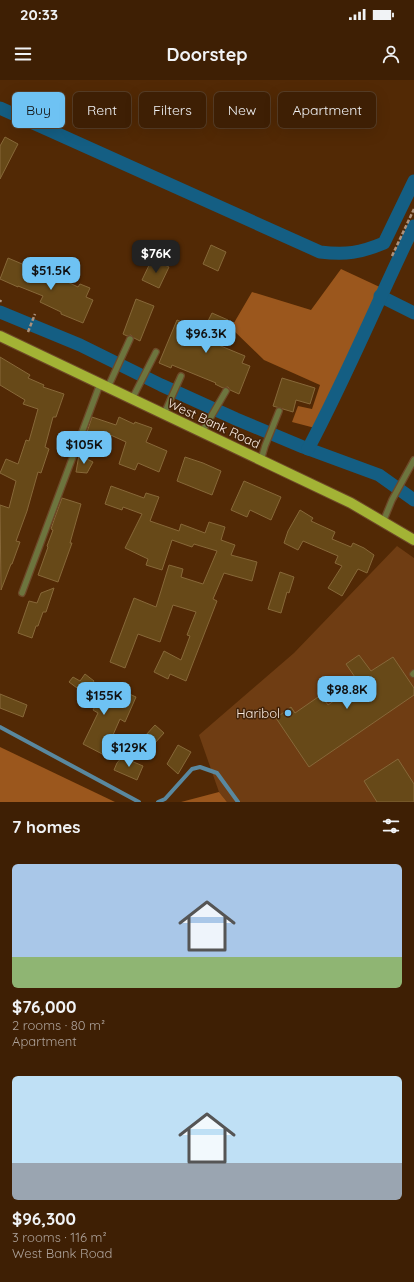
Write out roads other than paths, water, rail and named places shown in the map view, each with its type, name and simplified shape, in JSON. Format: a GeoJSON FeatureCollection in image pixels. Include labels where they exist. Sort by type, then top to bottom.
{"type":"FeatureCollection","features":[{"type":"Feature","properties":{"kind":"main road","name":"West Bank Road"},"geometry":{"type":"LineString","coordinates":[[0,337],[351,503],[414,540]]}},
{"type":"Feature","properties":{"kind":"lane"},"geometry":{"type":"LineString","coordinates":[[22,592],[104,386],[114,376],[130,339]]}},
{"type":"Feature","properties":{"kind":"lane"},"geometry":{"type":"LineString","coordinates":[[132,399],[156,352]]}},
{"type":"Feature","properties":{"kind":"lane"},"geometry":{"type":"LineString","coordinates":[[164,414],[181,376]]}},
{"type":"Feature","properties":{"kind":"lane"},"geometry":{"type":"LineString","coordinates":[[202,432],[226,391]]}},
{"type":"Feature","properties":{"kind":"lane"},"geometry":{"type":"LineString","coordinates":[[261,460],[279,411]]}},
{"type":"Feature","properties":{"kind":"lane"},"geometry":{"type":"LineString","coordinates":[[383,522],[392,500],[414,460]]}},
{"type":"Feature","properties":{"kind":"waterway"},"geometry":{"type":"LineString","coordinates":[[0,108],[320,252],[353,252],[368,249],[384,243],[414,181]]}},
{"type":"Feature","properties":{"kind":"waterway"},"geometry":{"type":"LineString","coordinates":[[308,449],[336,394],[414,226]]}},
{"type":"Feature","properties":{"kind":"waterway"},"geometry":{"type":"LineString","coordinates":[[380,296],[414,313]]}},
{"type":"Feature","properties":{"kind":"waterway"},"geometry":{"type":"LineString","coordinates":[[0,312],[80,345],[161,385],[236,419],[303,447],[379,475],[414,500]]}},
{"type":"Feature","properties":{"kind":"waterway"},"geometry":{"type":"LineString","coordinates":[[0,727],[139,802]]}},
{"type":"Feature","properties":{"kind":"waterway"},"geometry":{"type":"LineString","coordinates":[[158,802],[165,799],[192,769],[200,767],[217,773],[238,802]]}},
{"type":"Feature","properties":{"kind":"place","name":"Haribol"},"geometry":{"type":"Point","coordinates":[288,713]}}]}
